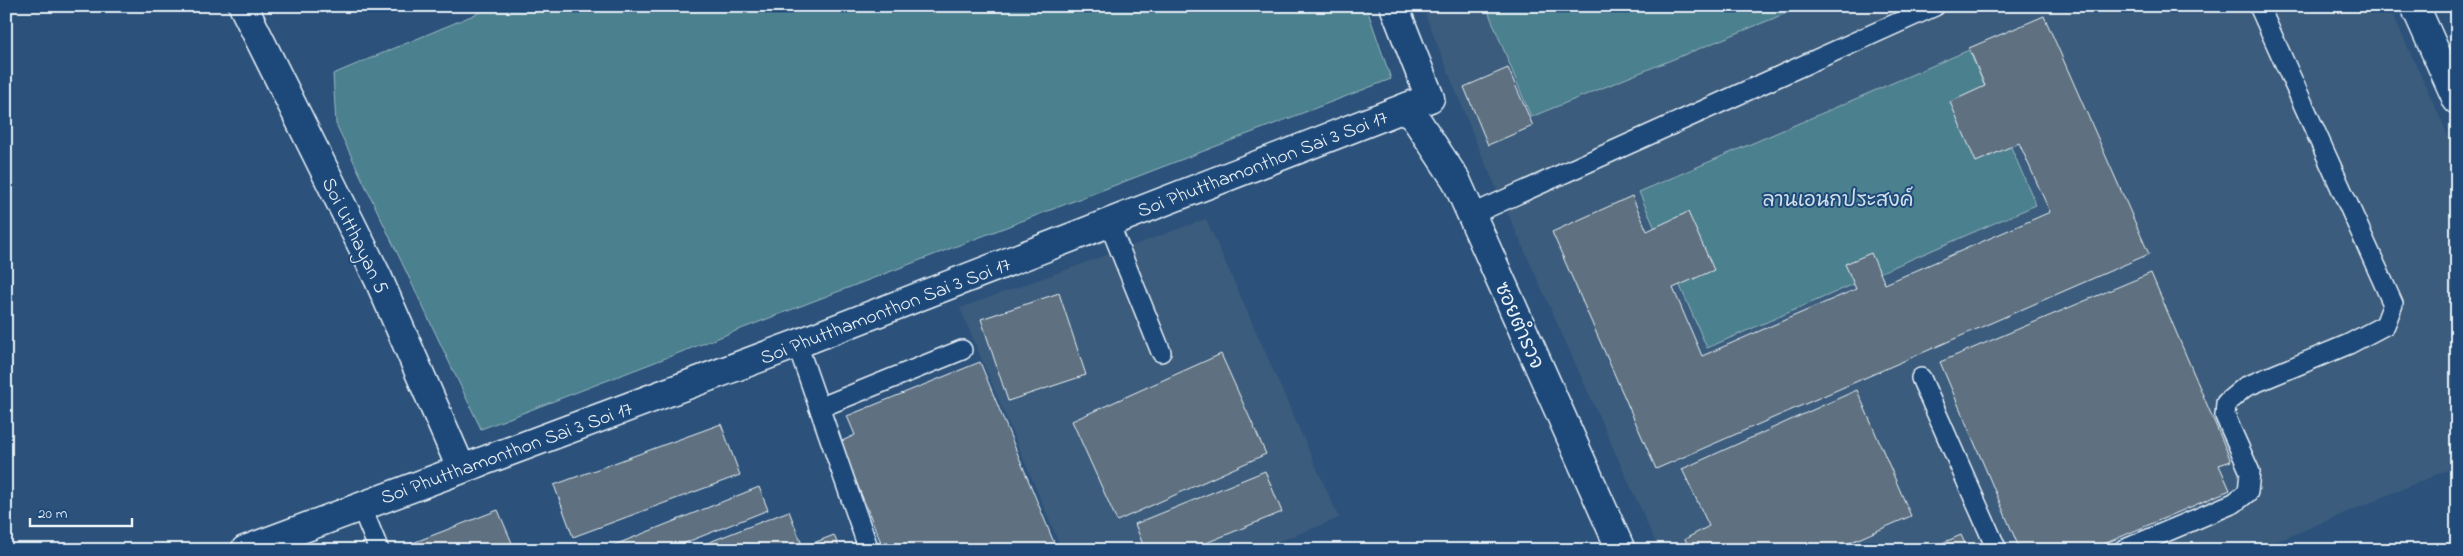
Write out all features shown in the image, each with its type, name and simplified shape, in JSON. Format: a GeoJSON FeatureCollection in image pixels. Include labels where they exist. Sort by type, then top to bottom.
{"type":"FeatureCollection","features":[{"type":"Feature","properties":{"kind":"street","name":"Soi Utthayan 5"},"geometry":{"type":"LineString","coordinates":[[243,6],[378,278],[461,468]]}},
{"type":"Feature","properties":{"kind":"street","name":"Soi Phutthamonthon Sai 3 Soi 17"},"geometry":{"type":"LineString","coordinates":[[245,550],[797,344],[1430,98],[1394,6]]}},
{"type":"Feature","properties":{"kind":"street"},"geometry":{"type":"LineString","coordinates":[[2415,6],[2457,100]]}},
{"type":"Feature","properties":{"kind":"street","name":"ซอยตำรวจ"},"geometry":{"type":"LineString","coordinates":[[1408,106],[1456,180],[1621,550]]}},
{"type":"Feature","properties":{"kind":"lane"},"geometry":{"type":"LineString","coordinates":[[1471,215],[1935,6]]}},
{"type":"Feature","properties":{"kind":"lane"},"geometry":{"type":"LineString","coordinates":[[2123,550],[2234,503],[2248,492],[2250,472],[2225,416],[2226,403],[2245,387],[2349,344],[2385,325],[2393,304],[2259,6]]}},
{"type":"Feature","properties":{"kind":"lane"},"geometry":{"type":"LineString","coordinates":[[1109,223],[1161,352]]}},
{"type":"Feature","properties":{"kind":"lane"},"geometry":{"type":"LineString","coordinates":[[797,344],[868,550]]}},
{"type":"Feature","properties":{"kind":"lane"},"geometry":{"type":"LineString","coordinates":[[819,408],[962,350]]}},
{"type":"Feature","properties":{"kind":"lane"},"geometry":{"type":"LineString","coordinates":[[1922,378],[1997,550]]}},
{"type":"Feature","properties":{"kind":"lane"},"geometry":{"type":"LineString","coordinates":[[361,506],[379,550]]}},
{"type":"Feature","properties":{"kind":"shaded area"},"geometry":{"type":"Polygon","coordinates":[[[1422,6],[2389,6],[2457,155],[2457,466],[2257,550],[1659,550],[1478,147],[1422,6]]]}},
{"type":"Feature","properties":{"kind":"shaded area"},"geometry":{"type":"Polygon","coordinates":[[[1206,219],[1339,518],[1257,550],[1062,550],[960,308],[1206,219]]]}},
{"type":"Feature","properties":{"kind":"green space"},"geometry":{"type":"Polygon","coordinates":[[[495,6],[1366,6],[1391,79],[481,429],[336,124],[333,74],[495,6]]]}},
{"type":"Feature","properties":{"kind":"green space"},"geometry":{"type":"Polygon","coordinates":[[[1486,6],[1804,6],[1531,117],[1486,6]]]}},
{"type":"Feature","properties":{"kind":"green space","name":"ลานเอนกประสงค์"},"geometry":{"type":"Polygon","coordinates":[[[1969,50],[2036,205],[1707,348],[1639,192],[1969,50]]]}},
{"type":"Feature","properties":{"kind":"building"},"geometry":{"type":"Polygon","coordinates":[[[2044,16],[2149,254],[1656,469],[1552,232],[1632,196],[1647,231],[1688,212],[1714,270],[1673,288],[1702,356],[1856,289],[1845,264],[1871,253],[1885,284],[2050,212],[2019,143],[1976,162],[1950,102],[1985,86],[1969,48],[2044,16]]]}},
{"type":"Feature","properties":{"kind":"building"},"geometry":{"type":"Polygon","coordinates":[[[1508,68],[1533,126],[1488,145],[1464,87],[1508,68]]]}},
{"type":"Feature","properties":{"kind":"building"},"geometry":{"type":"Polygon","coordinates":[[[2151,273],[2231,461],[2219,465],[2230,490],[2090,550],[2020,550],[1940,362],[2151,273]]]}},
{"type":"Feature","properties":{"kind":"building"},"geometry":{"type":"Polygon","coordinates":[[[1059,293],[1086,375],[1008,401],[981,319],[1059,293]]]}},
{"type":"Feature","properties":{"kind":"building"},"geometry":{"type":"Polygon","coordinates":[[[1221,354],[1266,454],[1117,521],[1072,421],[1221,354]]]}},
{"type":"Feature","properties":{"kind":"building"},"geometry":{"type":"Polygon","coordinates":[[[980,362],[1057,550],[884,550],[840,442],[855,435],[847,416],[980,362]]]}},
{"type":"Feature","properties":{"kind":"building"},"geometry":{"type":"Polygon","coordinates":[[[1857,390],[1911,516],[1833,550],[1690,550],[1685,539],[1709,526],[1682,469],[1857,390]]]}},
{"type":"Feature","properties":{"kind":"building"},"geometry":{"type":"Polygon","coordinates":[[[721,424],[740,475],[573,537],[554,485],[721,424]]]}},
{"type":"Feature","properties":{"kind":"building"},"geometry":{"type":"Polygon","coordinates":[[[1265,471],[1282,512],[1189,550],[1145,550],[1135,524],[1265,471]]]}},
{"type":"Feature","properties":{"kind":"building"},"geometry":{"type":"Polygon","coordinates":[[[759,487],[768,510],[667,550],[602,550],[759,487]]]}},
{"type":"Feature","properties":{"kind":"building"},"geometry":{"type":"Polygon","coordinates":[[[498,510],[515,550],[412,550],[410,544],[498,510]]]}},
{"type":"Feature","properties":{"kind":"building"},"geometry":{"type":"Polygon","coordinates":[[[789,511],[803,547],[834,535],[840,550],[689,550],[789,511]]]}},
{"type":"Feature","properties":{"kind":"building"},"geometry":{"type":"Polygon","coordinates":[[[1961,535],[1968,550],[1926,550],[1961,535]]]}}]}
